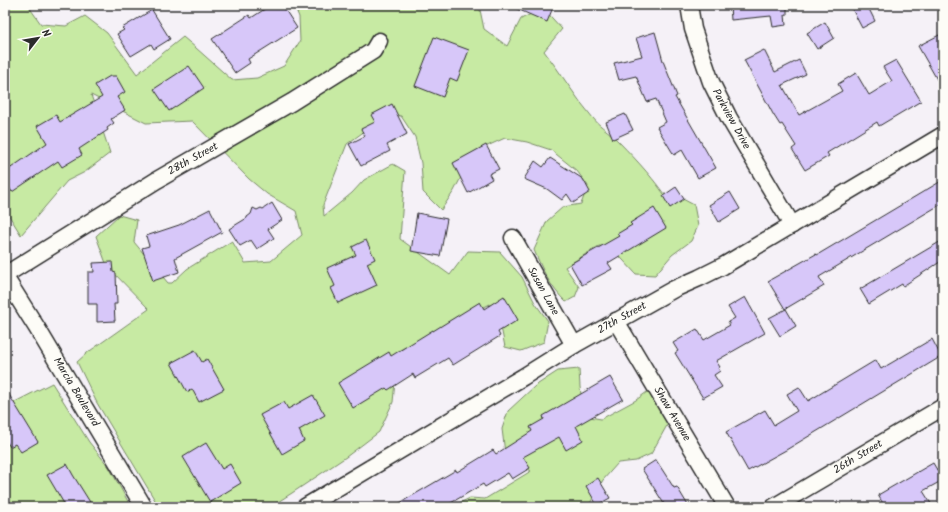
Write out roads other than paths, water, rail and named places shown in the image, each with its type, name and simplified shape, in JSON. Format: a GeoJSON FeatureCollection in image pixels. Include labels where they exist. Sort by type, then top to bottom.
{"type":"FeatureCollection","features":[{"type":"Feature","properties":{"kind":"street","name":"Parkview Drive"},"geometry":{"type":"LineString","coordinates":[[689,5],[693,29],[711,82],[729,118],[792,225]]}},
{"type":"Feature","properties":{"kind":"street","name":"28th Street"},"geometry":{"type":"LineString","coordinates":[[5,276],[157,180],[309,92],[373,51],[379,41]]}},
{"type":"Feature","properties":{"kind":"street","name":"27th Street"},"geometry":{"type":"LineString","coordinates":[[305,507],[516,382],[574,345],[674,289],[723,266],[943,135]]}},
{"type":"Feature","properties":{"kind":"street","name":"Susan Lane"},"geometry":{"type":"LineString","coordinates":[[513,238],[574,345]]}},
{"type":"Feature","properties":{"kind":"street","name":"Marcia Boulevard"},"geometry":{"type":"LineString","coordinates":[[5,276],[144,507]]}},
{"type":"Feature","properties":{"kind":"street","name":"Shaw Avenue"},"geometry":{"type":"LineString","coordinates":[[616,321],[727,507]]}},
{"type":"Feature","properties":{"kind":"street","name":"26th Street"},"geometry":{"type":"LineString","coordinates":[[774,507],[943,407]]}}]}
